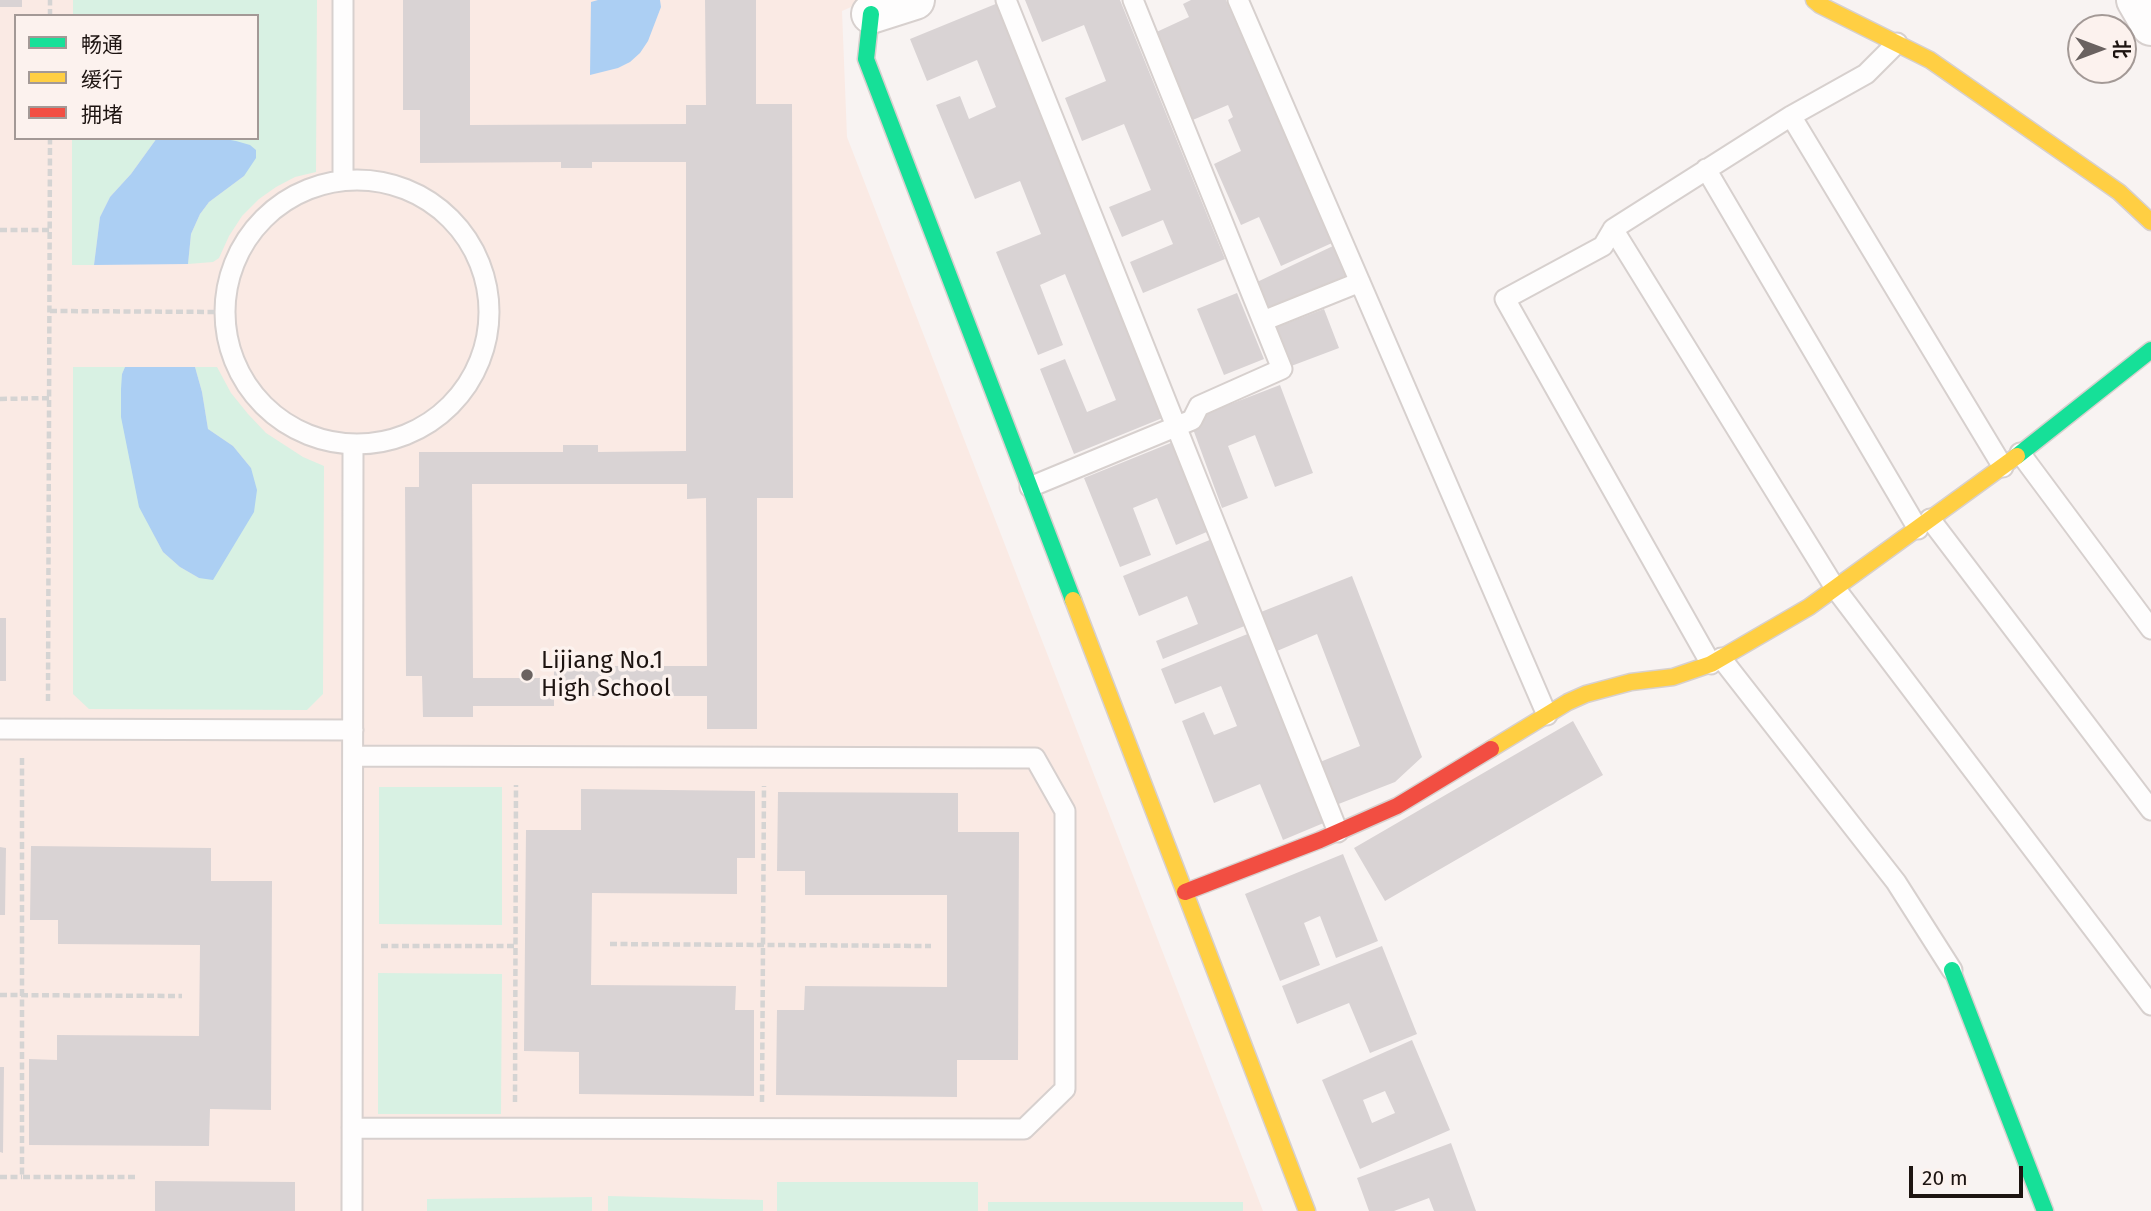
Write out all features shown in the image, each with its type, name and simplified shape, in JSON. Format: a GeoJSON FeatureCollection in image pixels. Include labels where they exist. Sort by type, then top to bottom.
{"type":"FeatureCollection","features":[{"type":"Feature","properties":{"kind":"street"},"geometry":{"type":"LineString","coordinates":[[915,0],[871,14],[866,59],[1307,1211]]}},
{"type":"Feature","properties":{"kind":"street"},"geometry":{"type":"LineString","coordinates":[[1814,0],[1930,60],[2119,192],[2151,222]]}},
{"type":"Feature","properties":{"kind":"street"},"geometry":{"type":"LineString","coordinates":[[2136,0],[2151,26]]}},
{"type":"Feature","properties":{"kind":"street"},"geometry":{"type":"LineString","coordinates":[[1185,892],[1397,806],[1568,702],[1586,694],[1631,682],[1673,677],[1716,661],[1809,607],[2003,467],[2151,351]]}},
{"type":"Feature","properties":{"kind":"street"},"geometry":{"type":"LineString","coordinates":[[1952,970],[2045,1211]]}},
{"type":"Feature","properties":{"kind":"lane"},"geometry":{"type":"LineString","coordinates":[[342,180],[343,0]]}},
{"type":"Feature","properties":{"kind":"lane"},"geometry":{"type":"LineString","coordinates":[[1006,0],[1338,832]]}},
{"type":"Feature","properties":{"kind":"lane"},"geometry":{"type":"LineString","coordinates":[[1030,487],[1192,420],[1199,406],[1282,369],[1133,0]]}},
{"type":"Feature","properties":{"kind":"lane"},"geometry":{"type":"LineString","coordinates":[[1238,0],[1548,715]]}},
{"type":"Feature","properties":{"kind":"lane"},"geometry":{"type":"LineString","coordinates":[[1897,43],[1866,74],[1791,116],[1614,229],[1603,246],[1505,299],[1716,661],[1896,882],[1952,970]]}},
{"type":"Feature","properties":{"kind":"lane"},"geometry":{"type":"LineString","coordinates":[[1791,116],[2003,467]]}},
{"type":"Feature","properties":{"kind":"lane"},"geometry":{"type":"LineString","coordinates":[[1706,169],[1924,524],[2151,810]]}},
{"type":"Feature","properties":{"kind":"lane"},"geometry":{"type":"LineString","coordinates":[[342,180],[373,180],[402,187],[425,199],[445,214],[463,233],[476,255],[485,279],[488,330],[473,376],[443,412],[402,437],[373,444],[353,444],[314,438],[287,425],[264,407],[245,384],[232,357],[225,328],[225,312],[225,298],[232,269],[244,242],[263,218],[286,199],[314,186],[342,180]]}},
{"type":"Feature","properties":{"kind":"lane"},"geometry":{"type":"LineString","coordinates":[[1614,229],[1835,588],[2151,1005]]}},
{"type":"Feature","properties":{"kind":"lane"},"geometry":{"type":"LineString","coordinates":[[1263,321],[1360,282]]}},
{"type":"Feature","properties":{"kind":"lane"},"geometry":{"type":"LineString","coordinates":[[352,1211],[353,444]]}},
{"type":"Feature","properties":{"kind":"lane"},"geometry":{"type":"LineString","coordinates":[[2020,453],[2151,629]]}},
{"type":"Feature","properties":{"kind":"lane"},"geometry":{"type":"LineString","coordinates":[[0,729],[353,730]]}},
{"type":"Feature","properties":{"kind":"lane"},"geometry":{"type":"LineString","coordinates":[[352,1128],[1024,1129],[1065,1089],[1065,811],[1035,758],[353,756]]}},
{"type":"Feature","properties":{"kind":"path"},"geometry":{"type":"LineString","coordinates":[[48,729],[50,140]]}},
{"type":"Feature","properties":{"kind":"path"},"geometry":{"type":"LineString","coordinates":[[0,230],[50,230]]}},
{"type":"Feature","properties":{"kind":"path"},"geometry":{"type":"LineString","coordinates":[[50,312],[225,312]]}},
{"type":"Feature","properties":{"kind":"path"},"geometry":{"type":"LineString","coordinates":[[0,399],[49,398]]}},
{"type":"Feature","properties":{"kind":"path"},"geometry":{"type":"LineString","coordinates":[[22,1177],[23,729]]}},
{"type":"Feature","properties":{"kind":"path"},"geometry":{"type":"LineString","coordinates":[[515,1128],[516,756]]}},
{"type":"Feature","properties":{"kind":"path"},"geometry":{"type":"LineString","coordinates":[[762,1129],[764,757]]}},
{"type":"Feature","properties":{"kind":"path"},"geometry":{"type":"LineString","coordinates":[[610,944],[932,946]]}},
{"type":"Feature","properties":{"kind":"path"},"geometry":{"type":"LineString","coordinates":[[353,946],[515,946]]}},
{"type":"Feature","properties":{"kind":"path"},"geometry":{"type":"LineString","coordinates":[[0,995],[182,996]]}},
{"type":"Feature","properties":{"kind":"path"},"geometry":{"type":"LineString","coordinates":[[0,1177],[136,1177]]}},
{"type":"Feature","properties":{"kind":"shaded area","name":"Lijiang No.1 High School"},"geometry":{"type":"Polygon","coordinates":[[[0,0],[867,0],[842,11],[847,137],[1263,1211],[0,1211],[0,0]]]}},
{"type":"Feature","properties":{"kind":"green space"},"geometry":{"type":"Polygon","coordinates":[[[73,0],[317,0],[316,172],[295,177],[259,199],[242,216],[219,258],[213,262],[188,264],[191,234],[200,214],[209,202],[244,176],[223,140],[259,140],[259,14],[73,14],[73,0]]]}},
{"type":"Feature","properties":{"kind":"green space"},"geometry":{"type":"Polygon","coordinates":[[[72,140],[156,140],[110,197],[100,217],[94,265],[72,265],[72,140]]]}},
{"type":"Feature","properties":{"kind":"green space"},"geometry":{"type":"Polygon","coordinates":[[[73,367],[125,367],[122,374],[140,507],[163,552],[180,567],[199,578],[251,468],[233,446],[208,429],[195,367],[217,367],[231,393],[266,433],[303,457],[324,466],[323,694],[307,710],[89,709],[73,694],[73,367]]]}},
{"type":"Feature","properties":{"kind":"green space"},"geometry":{"type":"Polygon","coordinates":[[[379,787],[502,787],[502,925],[379,924],[379,787]]]}},
{"type":"Feature","properties":{"kind":"green space"},"geometry":{"type":"Polygon","coordinates":[[[378,973],[502,974],[501,1114],[378,1114],[378,973]]]}},
{"type":"Feature","properties":{"kind":"green space"},"geometry":{"type":"Polygon","coordinates":[[[777,1182],[978,1182],[978,1211],[777,1211],[777,1182]]]}},
{"type":"Feature","properties":{"kind":"green space"},"geometry":{"type":"Polygon","coordinates":[[[608,1196],[763,1200],[763,1211],[608,1211],[608,1196]]]}},
{"type":"Feature","properties":{"kind":"green space"},"geometry":{"type":"Polygon","coordinates":[[[592,1197],[592,1211],[427,1211],[427,1199],[592,1197]]]}},
{"type":"Feature","properties":{"kind":"green space"},"geometry":{"type":"Polygon","coordinates":[[[988,1202],[1243,1202],[1243,1211],[988,1211],[988,1202]]]}},
{"type":"Feature","properties":{"kind":"water"},"geometry":{"type":"Polygon","coordinates":[[[660,0],[661,7],[648,41],[640,53],[618,68],[590,75],[591,2],[660,0]]]}},
{"type":"Feature","properties":{"kind":"water"},"geometry":{"type":"Polygon","coordinates":[[[156,140],[231,140],[250,145],[256,150],[256,158],[244,176],[209,202],[200,214],[191,234],[188,264],[94,265],[100,217],[110,197],[156,140]]]}},
{"type":"Feature","properties":{"kind":"water"},"geometry":{"type":"Polygon","coordinates":[[[125,367],[195,367],[208,429],[233,446],[251,468],[257,490],[254,512],[213,580],[199,578],[180,567],[163,552],[139,507],[121,417],[122,374],[125,367]]]}},
{"type":"Feature","properties":{"kind":"building"},"geometry":{"type":"Polygon","coordinates":[[[0,0],[22,0],[22,7],[0,7],[0,0]]]}},
{"type":"Feature","properties":{"kind":"building"},"geometry":{"type":"Polygon","coordinates":[[[403,0],[470,0],[470,125],[686,124],[686,105],[706,105],[705,0],[756,0],[756,104],[792,104],[793,498],[757,498],[757,729],[707,729],[707,696],[554,696],[554,706],[473,706],[473,717],[423,717],[422,676],[406,676],[405,487],[419,487],[419,452],[563,452],[563,445],[598,445],[598,452],[686,451],[686,162],[592,162],[592,168],[561,168],[561,162],[420,163],[420,110],[403,110],[403,0]],[[472,484],[473,678],[554,678],[554,666],[707,666],[706,498],[687,499],[687,484],[472,484]]]}},
{"type":"Feature","properties":{"kind":"building"},"geometry":{"type":"Polygon","coordinates":[[[1025,0],[1120,0],[1225,259],[1143,293],[1130,262],[1173,244],[1163,220],[1122,237],[1109,207],[1151,190],[1124,124],[1082,141],[1065,98],[1106,81],[1084,25],[1042,42],[1025,0]]]}},
{"type":"Feature","properties":{"kind":"building"},"geometry":{"type":"Polygon","coordinates":[[[1191,0],[1226,0],[1332,243],[1281,266],[1259,217],[1241,225],[1214,164],[1241,151],[1228,120],[1233,117],[1228,105],[1188,122],[1150,35],[1189,17],[1183,4],[1191,0]]]}},
{"type":"Feature","properties":{"kind":"building"},"geometry":{"type":"Polygon","coordinates":[[[998,3],[1165,417],[1074,454],[1040,369],[1065,359],[1087,412],[1116,400],[1065,274],[1040,285],[1063,345],[1038,355],[996,252],[1041,234],[1020,181],[975,199],[936,105],[960,96],[969,119],[996,107],[977,60],[927,81],[910,39],[998,3]]]}},
{"type":"Feature","properties":{"kind":"building"},"geometry":{"type":"Polygon","coordinates":[[[1333,246],[1347,275],[1270,311],[1257,282],[1333,246]]]}},
{"type":"Feature","properties":{"kind":"building"},"geometry":{"type":"Polygon","coordinates":[[[1237,293],[1264,359],[1224,375],[1197,309],[1237,293]]]}},
{"type":"Feature","properties":{"kind":"building"},"geometry":{"type":"Polygon","coordinates":[[[1324,309],[1339,348],[1286,368],[1272,329],[1324,309]]]}},
{"type":"Feature","properties":{"kind":"building"},"geometry":{"type":"Polygon","coordinates":[[[1280,385],[1313,473],[1275,487],[1255,435],[1228,446],[1248,498],[1222,508],[1193,429],[1202,415],[1280,385]]]}},
{"type":"Feature","properties":{"kind":"building"},"geometry":{"type":"Polygon","coordinates":[[[1173,442],[1209,531],[1176,545],[1157,498],[1133,508],[1151,555],[1120,567],[1084,478],[1173,442]]]}},
{"type":"Feature","properties":{"kind":"building"},"geometry":{"type":"Polygon","coordinates":[[[1212,539],[1247,625],[1163,659],[1156,641],[1198,624],[1187,596],[1139,616],[1123,576],[1212,539]]]}},
{"type":"Feature","properties":{"kind":"building"},"geometry":{"type":"Polygon","coordinates":[[[1352,576],[1422,757],[1395,782],[1336,805],[1320,762],[1360,746],[1317,634],[1277,651],[1261,612],[1352,576]]]}},
{"type":"Feature","properties":{"kind":"building"},"geometry":{"type":"Polygon","coordinates":[[[0,618],[6,618],[6,681],[0,681],[0,618]]]}},
{"type":"Feature","properties":{"kind":"building"},"geometry":{"type":"Polygon","coordinates":[[[1250,633],[1326,822],[1283,840],[1260,784],[1214,803],[1182,721],[1204,712],[1214,735],[1237,726],[1221,686],[1175,704],[1161,669],[1250,633]]]}},
{"type":"Feature","properties":{"kind":"building"},"geometry":{"type":"Polygon","coordinates":[[[1573,721],[1603,775],[1385,901],[1354,848],[1573,721]]]}},
{"type":"Feature","properties":{"kind":"building"},"geometry":{"type":"Polygon","coordinates":[[[581,789],[755,791],[755,858],[737,858],[737,894],[592,893],[591,985],[736,986],[735,1010],[754,1010],[754,1096],[579,1094],[579,1052],[524,1051],[526,830],[581,830],[581,789]]]}},
{"type":"Feature","properties":{"kind":"building"},"geometry":{"type":"Polygon","coordinates":[[[778,792],[958,793],[958,832],[1019,832],[1018,1060],[957,1060],[957,1097],[776,1095],[777,1010],[804,1010],[805,986],[947,987],[947,895],[805,895],[805,871],[777,871],[778,792]]]}},
{"type":"Feature","properties":{"kind":"building"},"geometry":{"type":"Polygon","coordinates":[[[31,846],[211,848],[211,881],[272,881],[271,1110],[210,1109],[209,1146],[29,1145],[29,1059],[57,1060],[57,1035],[199,1036],[200,945],[58,944],[58,920],[30,920],[31,846]]]}},
{"type":"Feature","properties":{"kind":"building"},"geometry":{"type":"Polygon","coordinates":[[[0,847],[6,848],[5,915],[0,915],[0,847]]]}},
{"type":"Feature","properties":{"kind":"building"},"geometry":{"type":"Polygon","coordinates":[[[1343,854],[1378,941],[1336,958],[1320,916],[1304,923],[1320,965],[1280,981],[1245,894],[1343,854]]]}},
{"type":"Feature","properties":{"kind":"building"},"geometry":{"type":"Polygon","coordinates":[[[1382,946],[1417,1034],[1370,1053],[1349,1003],[1297,1024],[1282,986],[1382,946]]]}},
{"type":"Feature","properties":{"kind":"building"},"geometry":{"type":"Polygon","coordinates":[[[1412,1040],[1450,1130],[1360,1169],[1322,1080],[1412,1040]],[[1385,1091],[1363,1100],[1372,1123],[1395,1113],[1385,1091]]]}},
{"type":"Feature","properties":{"kind":"building"},"geometry":{"type":"Polygon","coordinates":[[[0,1067],[4,1067],[3,1153],[0,1152],[0,1067]]]}},
{"type":"Feature","properties":{"kind":"building"},"geometry":{"type":"Polygon","coordinates":[[[1451,1143],[1476,1211],[1434,1211],[1429,1198],[1394,1211],[1369,1211],[1357,1178],[1451,1143]]]}},
{"type":"Feature","properties":{"kind":"building"},"geometry":{"type":"Polygon","coordinates":[[[155,1181],[295,1182],[295,1211],[155,1211],[155,1181]]]}},
{"type":"Feature","properties":{"kind":"traffic: fast"},"geometry":{"type":"LineString","coordinates":[[871,14],[866,59],[1073,600]]}},
{"type":"Feature","properties":{"kind":"traffic: fast"},"geometry":{"type":"LineString","coordinates":[[2017,456],[2151,350]]}},
{"type":"Feature","properties":{"kind":"traffic: fast"},"geometry":{"type":"LineString","coordinates":[[1952,970],[2045,1211]]}},
{"type":"Feature","properties":{"kind":"traffic: slow"},"geometry":{"type":"LineString","coordinates":[[1814,0],[1930,60],[2119,192],[2151,222]]}},
{"type":"Feature","properties":{"kind":"traffic: slow"},"geometry":{"type":"LineString","coordinates":[[1491,749],[1586,694],[1631,682],[1673,677],[1711,664],[1809,607],[2017,456]]}},
{"type":"Feature","properties":{"kind":"traffic: slow"},"geometry":{"type":"LineString","coordinates":[[1073,600],[1307,1211]]}},
{"type":"Feature","properties":{"kind":"traffic: jam"},"geometry":{"type":"LineString","coordinates":[[1185,892],[1320,840],[1397,806],[1491,749]]}},
{"type":"Feature","properties":{"kind":"place","name":"Lijiang No.1 High School"},"geometry":{"type":"Point","coordinates":[527,675]}}]}
